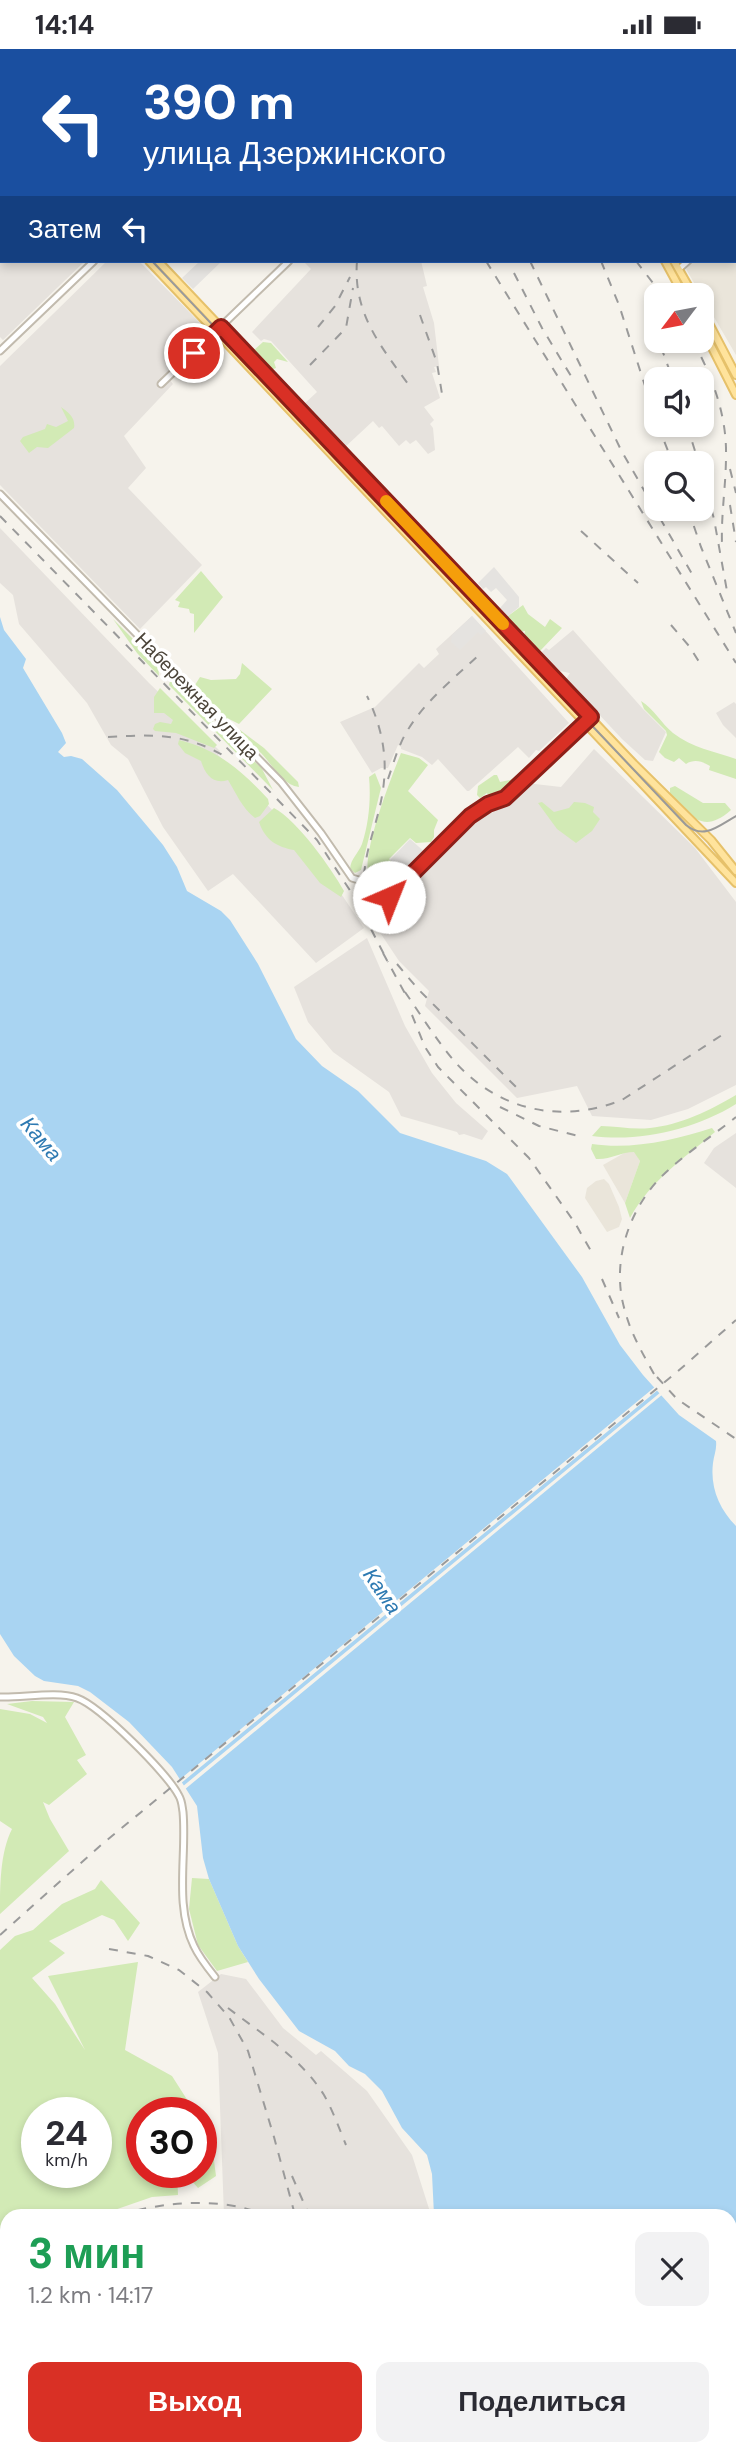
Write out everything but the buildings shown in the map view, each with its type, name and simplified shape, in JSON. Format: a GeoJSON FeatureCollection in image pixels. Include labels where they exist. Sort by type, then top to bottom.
{"type":"FeatureCollection","features":[{"type":"Feature","properties":{"kind":"main road"},"geometry":{"type":"LineString","coordinates":[[151,263],[589,720],[736,883]]}},
{"type":"Feature","properties":{"kind":"main road"},"geometry":{"type":"LineString","coordinates":[[160,263],[218,330]]}},
{"type":"Feature","properties":{"kind":"main road"},"geometry":{"type":"LineString","coordinates":[[666,263],[677,283]]}},
{"type":"Feature","properties":{"kind":"main road"},"geometry":{"type":"LineString","coordinates":[[675,263],[687,283]]}},
{"type":"Feature","properties":{"kind":"main road"},"geometry":{"type":"LineString","coordinates":[[714,333],[736,375]]}},
{"type":"Feature","properties":{"kind":"main road"},"geometry":{"type":"LineString","coordinates":[[714,352],[736,395]]}},
{"type":"Feature","properties":{"kind":"main road"},"geometry":{"type":"LineString","coordinates":[[589,720],[711,840],[736,871]]}},
{"type":"Feature","properties":{"kind":"street"},"geometry":{"type":"LineString","coordinates":[[0,351],[92,263]]}},
{"type":"Feature","properties":{"kind":"street"},"geometry":{"type":"LineString","coordinates":[[161,384],[287,263]]}},
{"type":"Feature","properties":{"kind":"street"},"geometry":{"type":"LineString","coordinates":[[679,269],[686,263]]}},
{"type":"Feature","properties":{"kind":"street","name":"Набережная улица"},"geometry":{"type":"LineString","coordinates":[[0,494],[281,782],[352,878],[378,886],[389,897],[470,816],[488,804],[505,798],[589,720]]}},
{"type":"Feature","properties":{"kind":"street"},"geometry":{"type":"LineString","coordinates":[[0,1697],[68,1696],[82,1701],[124,1734],[171,1784],[181,1799],[183,1812],[184,1905],[187,1927],[194,1948],[215,1977]]}},
{"type":"Feature","properties":{"kind":"shaded area"},"geometry":{"type":"Polygon","coordinates":[[[0,263],[83,263],[3,340],[0,337],[0,263]]]}},
{"type":"Feature","properties":{"kind":"shaded area"},"geometry":{"type":"Polygon","coordinates":[[[105,263],[141,263],[210,333],[166,375],[173,384],[124,436],[146,468],[128,488],[202,565],[140,629],[0,485],[0,366],[105,263]]]}},
{"type":"Feature","properties":{"kind":"shaded area"},"geometry":{"type":"Polygon","coordinates":[[[198,263],[220,263],[193,289],[182,278],[198,263]]]}},
{"type":"Feature","properties":{"kind":"shaded area"},"geometry":{"type":"Polygon","coordinates":[[[305,263],[421,263],[427,286],[423,287],[434,323],[439,366],[434,367],[436,372],[432,373],[440,398],[424,407],[434,420],[430,424],[433,428],[435,450],[428,454],[416,440],[410,444],[406,440],[399,446],[382,426],[379,428],[373,421],[344,448],[303,405],[317,392],[271,341],[261,341],[252,332],[311,269],[305,263]]]}},
{"type":"Feature","properties":{"kind":"shaded area"},"geometry":{"type":"Polygon","coordinates":[[[692,263],[736,263],[736,355],[714,317],[714,283],[694,283],[686,269],[692,263]]]}},
{"type":"Feature","properties":{"kind":"shaded area"},"geometry":{"type":"Polygon","coordinates":[[[0,528],[149,683],[220,751],[218,755],[296,834],[330,877],[364,928],[316,963],[233,874],[208,891],[163,827],[128,759],[111,745],[87,703],[19,624],[13,595],[0,583],[0,528]]]}},
{"type":"Feature","properties":{"kind":"shaded area"},"geometry":{"type":"Polygon","coordinates":[[[494,567],[519,597],[519,607],[508,616],[500,608],[507,600],[496,588],[491,592],[478,583],[494,567]]]}},
{"type":"Feature","properties":{"kind":"shaded area"},"geometry":{"type":"Polygon","coordinates":[[[472,616],[569,723],[529,758],[518,747],[469,791],[438,759],[432,765],[398,745],[388,768],[372,773],[340,722],[375,707],[419,663],[424,668],[439,654],[436,649],[472,616]]]}},
{"type":"Feature","properties":{"kind":"shaded area"},"geometry":{"type":"Polygon","coordinates":[[[472,616],[486,631],[481,635],[478,632],[460,650],[451,642],[452,635],[472,616]]]}},
{"type":"Feature","properties":{"kind":"shaded area"},"geometry":{"type":"Polygon","coordinates":[[[573,630],[666,732],[653,761],[645,760],[622,739],[566,679],[570,673],[560,671],[542,652],[546,648],[549,650],[573,630]]]}},
{"type":"Feature","properties":{"kind":"shaded area"},"geometry":{"type":"Polygon","coordinates":[[[734,702],[736,704],[736,738],[716,713],[734,702]]]}},
{"type":"Feature","properties":{"kind":"shaded area"},"geometry":{"type":"Polygon","coordinates":[[[594,749],[695,848],[736,902],[736,1085],[688,1109],[651,1120],[592,1116],[577,1086],[517,1098],[425,1006],[429,991],[399,961],[381,934],[376,916],[459,835],[526,783],[561,787],[594,749]]]}},
{"type":"Feature","properties":{"kind":"shaded area"},"geometry":{"type":"Polygon","coordinates":[[[410,839],[427,854],[406,875],[390,860],[410,839]]]}},
{"type":"Feature","properties":{"kind":"shaded area"},"geometry":{"type":"Polygon","coordinates":[[[367,938],[405,1026],[432,1073],[456,1103],[488,1131],[482,1140],[401,1116],[389,1092],[333,1052],[308,1022],[294,987],[367,938]]]}},
{"type":"Feature","properties":{"kind":"shaded area"},"geometry":{"type":"Polygon","coordinates":[[[736,1133],[736,1188],[704,1163],[714,1148],[736,1133]]]}},
{"type":"Feature","properties":{"kind":"shaded area"},"geometry":{"type":"Polygon","coordinates":[[[626,1152],[635,1152],[640,1161],[625,1203],[603,1165],[626,1152]]]}},
{"type":"Feature","properties":{"kind":"shaded area"},"geometry":{"type":"Polygon","coordinates":[[[604,1179],[609,1184],[622,1219],[619,1227],[607,1232],[585,1198],[587,1188],[604,1179]]]}},
{"type":"Feature","properties":{"kind":"shaded area"},"geometry":{"type":"Polygon","coordinates":[[[221,1974],[246,1979],[283,2028],[316,2055],[321,2051],[367,2091],[412,2155],[429,2209],[224,2209],[218,2053],[198,1992],[221,1974]]]}},
{"type":"Feature","properties":{"kind":"green space"},"geometry":{"type":"Polygon","coordinates":[[[263,342],[271,343],[288,362],[277,359],[274,362],[276,368],[271,370],[253,351],[263,342]]]}},
{"type":"Feature","properties":{"kind":"green space"},"geometry":{"type":"Polygon","coordinates":[[[61,407],[73,418],[74,428],[48,448],[37,447],[29,453],[20,441],[23,437],[45,429],[47,424],[56,427],[68,421],[61,407]]]}},
{"type":"Feature","properties":{"kind":"green space"},"geometry":{"type":"Polygon","coordinates":[[[201,571],[223,597],[194,633],[194,614],[190,613],[189,609],[178,607],[180,602],[175,600],[201,571]]]}},
{"type":"Feature","properties":{"kind":"green space"},"geometry":{"type":"Polygon","coordinates":[[[487,596],[508,616],[523,605],[528,614],[545,627],[550,619],[562,628],[540,651],[524,636],[525,631],[519,632],[486,600],[487,596]]]}},
{"type":"Feature","properties":{"kind":"green space"},"geometry":{"type":"Polygon","coordinates":[[[113,619],[158,664],[159,676],[137,653],[113,619]]]}},
{"type":"Feature","properties":{"kind":"green space"},"geometry":{"type":"Polygon","coordinates":[[[242,663],[272,689],[239,724],[229,719],[231,725],[190,686],[195,685],[200,677],[211,680],[236,679],[242,663]]]}},
{"type":"Feature","properties":{"kind":"green space"},"geometry":{"type":"Polygon","coordinates":[[[170,681],[175,681],[182,687],[233,744],[261,767],[273,790],[169,685],[170,681]]]}},
{"type":"Feature","properties":{"kind":"green space"},"geometry":{"type":"Polygon","coordinates":[[[160,688],[217,745],[214,748],[176,733],[153,729],[155,724],[171,724],[173,720],[164,713],[154,713],[154,697],[160,688]]]}},
{"type":"Feature","properties":{"kind":"green space"},"geometry":{"type":"Polygon","coordinates":[[[641,701],[680,738],[695,746],[736,759],[736,779],[709,770],[710,766],[701,762],[692,761],[686,764],[679,758],[674,762],[665,758],[659,752],[667,735],[666,731],[644,709],[641,701]]]}},
{"type":"Feature","properties":{"kind":"green space"},"geometry":{"type":"Polygon","coordinates":[[[240,730],[264,748],[298,782],[299,787],[282,778],[261,753],[238,733],[240,730]]]}},
{"type":"Feature","properties":{"kind":"green space"},"geometry":{"type":"Polygon","coordinates":[[[179,740],[217,755],[248,779],[268,799],[269,804],[260,816],[255,818],[246,810],[228,780],[218,781],[210,777],[201,761],[185,753],[178,744],[179,740]]]}},
{"type":"Feature","properties":{"kind":"green space"},"geometry":{"type":"Polygon","coordinates":[[[401,753],[419,758],[428,765],[408,791],[438,820],[431,842],[416,843],[410,838],[389,859],[403,874],[393,885],[385,888],[370,880],[369,855],[372,837],[401,753]]]}},
{"type":"Feature","properties":{"kind":"green space"},"geometry":{"type":"Polygon","coordinates":[[[524,771],[523,775],[497,797],[489,797],[487,793],[480,798],[477,795],[478,786],[494,775],[497,775],[500,782],[510,780],[524,771]]]}},
{"type":"Feature","properties":{"kind":"green space"},"geometry":{"type":"Polygon","coordinates":[[[375,773],[381,788],[361,870],[355,873],[350,869],[364,836],[369,811],[369,777],[375,773]]]}},
{"type":"Feature","properties":{"kind":"green space"},"geometry":{"type":"Polygon","coordinates":[[[675,786],[703,803],[725,803],[731,810],[713,821],[698,820],[670,795],[670,788],[675,786]]]}},
{"type":"Feature","properties":{"kind":"green space"},"geometry":{"type":"Polygon","coordinates":[[[542,802],[554,812],[569,808],[574,802],[585,803],[594,807],[593,812],[600,819],[592,831],[576,843],[557,829],[538,803],[542,802]]]}},
{"type":"Feature","properties":{"kind":"green space"},"geometry":{"type":"Polygon","coordinates":[[[274,808],[293,823],[322,858],[344,891],[341,897],[320,883],[294,850],[277,845],[268,838],[259,822],[274,808]]]}},
{"type":"Feature","properties":{"kind":"green space"},"geometry":{"type":"Polygon","coordinates":[[[736,1095],[736,1104],[685,1127],[629,1137],[592,1136],[601,1126],[644,1128],[673,1124],[736,1095]]]}},
{"type":"Feature","properties":{"kind":"green space"},"geometry":{"type":"Polygon","coordinates":[[[712,1128],[715,1132],[658,1181],[630,1218],[625,1203],[640,1161],[634,1152],[596,1159],[591,1149],[592,1144],[622,1146],[653,1143],[712,1128]]]}},
{"type":"Feature","properties":{"kind":"green space"},"geometry":{"type":"Polygon","coordinates":[[[32,1701],[74,1702],[65,1717],[86,1755],[77,1760],[87,1774],[49,1805],[43,1802],[69,1851],[0,1914],[3,1859],[12,1829],[0,1821],[0,1709],[30,1714],[47,1723],[43,1717],[7,1704],[32,1701]]]}},
{"type":"Feature","properties":{"kind":"green space"},"geometry":{"type":"Polygon","coordinates":[[[192,1878],[209,1879],[238,1946],[248,1962],[217,1971],[198,1945],[189,1909],[192,1878]]]}},
{"type":"Feature","properties":{"kind":"green space"},"geometry":{"type":"Polygon","coordinates":[[[101,1880],[140,1923],[128,1941],[114,1920],[102,1915],[49,1941],[65,1953],[32,1978],[55,2004],[85,2050],[48,1976],[138,1962],[125,2050],[172,2076],[185,2097],[126,2097],[126,2188],[178,2188],[178,2195],[152,2197],[117,2209],[0,2209],[0,1950],[15,1936],[33,1930],[62,1904],[95,1889],[101,1880]]]}},
{"type":"Feature","properties":{"kind":"water","name":"Кама"},"geometry":{"type":"Polygon","coordinates":[[[0,617],[4,630],[26,659],[23,668],[62,733],[66,743],[58,752],[64,757],[82,759],[117,790],[163,845],[177,867],[187,891],[221,911],[230,920],[258,964],[296,1039],[322,1066],[358,1091],[400,1133],[486,1161],[507,1174],[582,1277],[620,1345],[643,1375],[679,1415],[716,1441],[712,1472],[714,1489],[720,1505],[736,1526],[736,2209],[434,2209],[432,2174],[427,2155],[402,2128],[382,2091],[365,2074],[349,2066],[335,2051],[299,2031],[259,1979],[238,1946],[209,1879],[203,1858],[197,1806],[172,1767],[129,1722],[90,1692],[78,1686],[44,1681],[35,1676],[14,1656],[0,1634],[0,617]]]}},
{"type":"Feature","properties":{"kind":"pier"},"geometry":{"type":"Polygon","coordinates":[[[656,1386],[659,1389],[180,1784],[178,1781],[656,1386]]]}},
{"type":"Feature","properties":{"kind":"pier"},"geometry":{"type":"Polygon","coordinates":[[[661,1392],[663,1394],[184,1790],[182,1787],[661,1392]]]}},
{"type":"Feature","properties":{"kind":"tram line"},"geometry":{"type":"LineString","coordinates":[[154,263],[686,825],[699,831],[711,830],[736,816]]}},
{"type":"Feature","properties":{"kind":"railway"},"geometry":{"type":"LineString","coordinates":[[357,263],[359,296],[370,327],[408,384]]}},
{"type":"Feature","properties":{"kind":"railway"},"geometry":{"type":"LineString","coordinates":[[487,263],[736,663]]}},
{"type":"Feature","properties":{"kind":"railway"},"geometry":{"type":"LineString","coordinates":[[531,263],[621,450],[692,574]]}},
{"type":"Feature","properties":{"kind":"railway"},"geometry":{"type":"LineString","coordinates":[[602,263],[619,305],[644,383]]}},
{"type":"Feature","properties":{"kind":"railway"},"geometry":{"type":"LineString","coordinates":[[638,263],[653,283]]}},
{"type":"Feature","properties":{"kind":"railway"},"geometry":{"type":"LineString","coordinates":[[514,273],[542,328],[574,381]]}},
{"type":"Feature","properties":{"kind":"railway"},"geometry":{"type":"LineString","coordinates":[[318,327],[335,306],[350,277]]}},
{"type":"Feature","properties":{"kind":"railway"},"geometry":{"type":"LineString","coordinates":[[310,365],[346,328],[353,288]]}},
{"type":"Feature","properties":{"kind":"railway"},"geometry":{"type":"LineString","coordinates":[[420,315],[437,363],[442,394]]}},
{"type":"Feature","properties":{"kind":"railway"},"geometry":{"type":"LineString","coordinates":[[663,353],[668,367]]}},
{"type":"Feature","properties":{"kind":"railway"},"geometry":{"type":"LineString","coordinates":[[699,353],[721,411],[726,441],[722,544]]}},
{"type":"Feature","properties":{"kind":"railway"},"geometry":{"type":"LineString","coordinates":[[663,437],[668,451]]}},
{"type":"Feature","properties":{"kind":"railway"},"geometry":{"type":"LineString","coordinates":[[691,437],[695,451]]}},
{"type":"Feature","properties":{"kind":"railway"},"geometry":{"type":"LineString","coordinates":[[730,469],[736,493]]}},
{"type":"Feature","properties":{"kind":"railway"},"geometry":{"type":"LineString","coordinates":[[730,505],[736,542]]}},
{"type":"Feature","properties":{"kind":"railway"},"geometry":{"type":"LineString","coordinates":[[0,516],[317,840],[355,898],[388,962]]}},
{"type":"Feature","properties":{"kind":"railway"},"geometry":{"type":"LineString","coordinates":[[714,519],[727,591]]}},
{"type":"Feature","properties":{"kind":"railway"},"geometry":{"type":"LineString","coordinates":[[692,521],[736,633]]}},
{"type":"Feature","properties":{"kind":"railway"},"geometry":{"type":"LineString","coordinates":[[581,531],[638,583]]}},
{"type":"Feature","properties":{"kind":"railway"},"geometry":{"type":"LineString","coordinates":[[671,625],[703,668]]}},
{"type":"Feature","properties":{"kind":"railway"},"geometry":{"type":"LineString","coordinates":[[388,779],[402,740],[417,717],[443,688],[482,652]]}},
{"type":"Feature","properties":{"kind":"railway"},"geometry":{"type":"LineString","coordinates":[[367,696],[382,737],[385,770],[382,798],[366,860],[364,893],[367,911]]}},
{"type":"Feature","properties":{"kind":"railway"},"geometry":{"type":"LineString","coordinates":[[108,737],[171,737],[199,744],[229,759]]}},
{"type":"Feature","properties":{"kind":"railway"},"geometry":{"type":"LineString","coordinates":[[383,953],[408,999]]}},
{"type":"Feature","properties":{"kind":"railway"},"geometry":{"type":"LineString","coordinates":[[397,964],[418,989],[517,1088]]}},
{"type":"Feature","properties":{"kind":"railway"},"geometry":{"type":"LineString","coordinates":[[405,992],[448,1054],[472,1079],[511,1102],[554,1111],[576,1111],[622,1100],[722,1035]]}},
{"type":"Feature","properties":{"kind":"railway"},"geometry":{"type":"LineString","coordinates":[[412,1015],[425,1047],[438,1067],[529,1158],[575,1223],[591,1251]]}},
{"type":"Feature","properties":{"kind":"railway"},"geometry":{"type":"LineString","coordinates":[[500,1107],[539,1126],[582,1137]]}},
{"type":"Feature","properties":{"kind":"railway"},"geometry":{"type":"LineString","coordinates":[[654,1374],[631,1328],[621,1293],[621,1258],[625,1240],[639,1206],[661,1177],[736,1117]]}},
{"type":"Feature","properties":{"kind":"railway"},"geometry":{"type":"LineString","coordinates":[[602,1279],[619,1318]]}},
{"type":"Feature","properties":{"kind":"railway"},"geometry":{"type":"LineString","coordinates":[[0,1935],[101,1845],[677,1372],[736,1320]]}},
{"type":"Feature","properties":{"kind":"railway"},"geometry":{"type":"LineString","coordinates":[[657,1377],[677,1399],[736,1439]]}},
{"type":"Feature","properties":{"kind":"railway"},"geometry":{"type":"LineString","coordinates":[[109,1949],[148,1956],[179,1970],[207,1992],[229,2017],[248,2051],[293,2209]]}},
{"type":"Feature","properties":{"kind":"railway"},"geometry":{"type":"LineString","coordinates":[[228,2008],[280,2047],[304,2069],[324,2095],[346,2145]]}},
{"type":"Feature","properties":{"kind":"railway"},"geometry":{"type":"LineString","coordinates":[[292,2176],[306,2209]]}},
{"type":"Feature","properties":{"kind":"railway"},"geometry":{"type":"LineString","coordinates":[[143,2209],[193,2203],[249,2209]]}},
{"type":"Feature","properties":{"kind":"slow traffic"},"geometry":{"type":"LineString","coordinates":[[386,501],[503,624]]}},
{"type":"Feature","properties":{"kind":"route"},"geometry":{"type":"LineString","coordinates":[[194,353],[221,327],[591,717],[505,798],[480,808],[470,816],[389,897]]}}]}
